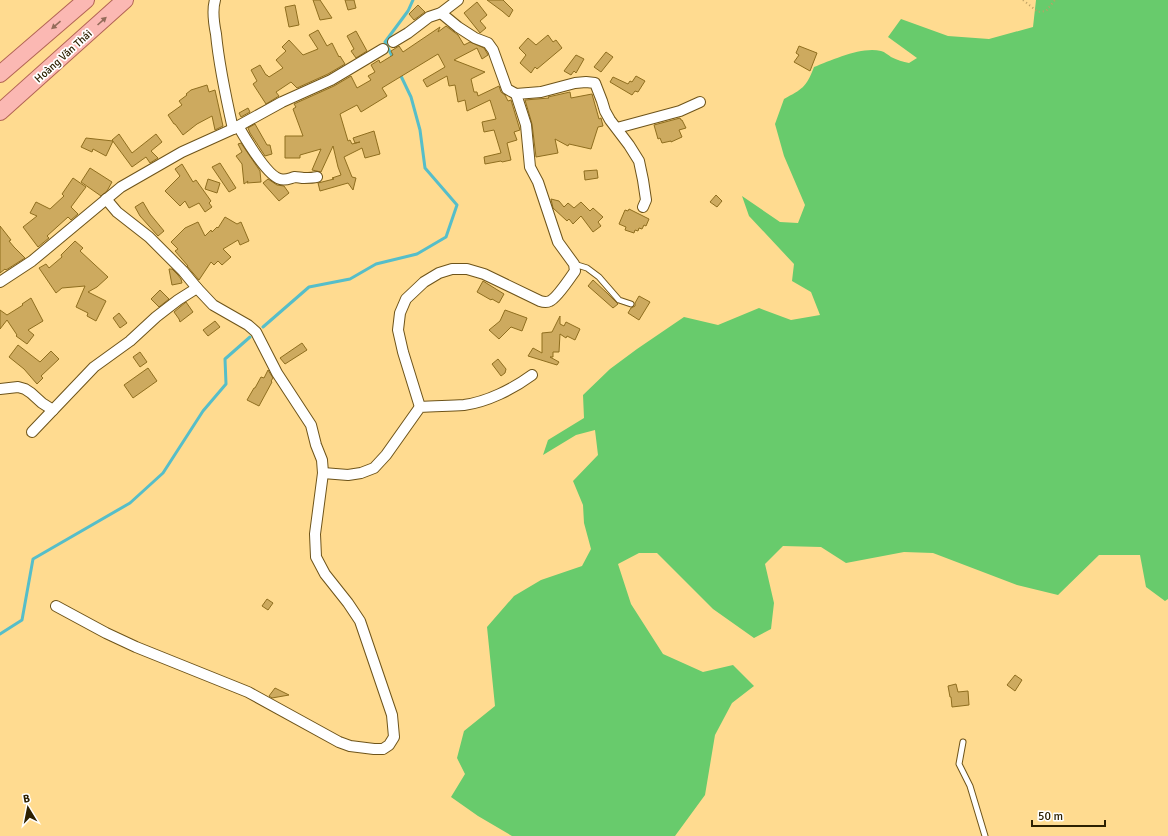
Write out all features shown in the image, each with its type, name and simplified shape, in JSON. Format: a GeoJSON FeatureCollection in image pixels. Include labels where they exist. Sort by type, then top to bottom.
{"type":"FeatureCollection","features":[{"type":"Feature","properties":{"kind":"main road"},"geometry":{"type":"LineString","coordinates":[[0,74],[86,0]]}},
{"type":"Feature","properties":{"kind":"main road","name":"Hoàng Văn Thái"},"geometry":{"type":"LineString","coordinates":[[0,112],[125,0]]}},
{"type":"Feature","properties":{"kind":"street"},"geometry":{"type":"LineString","coordinates":[[215,0],[214,22],[221,75],[236,128],[262,163],[279,179],[288,180],[296,177],[317,178]]}},
{"type":"Feature","properties":{"kind":"street"},"geometry":{"type":"LineString","coordinates":[[393,42],[429,18],[441,13],[458,0]]}},
{"type":"Feature","properties":{"kind":"street"},"geometry":{"type":"LineString","coordinates":[[441,13],[458,27],[475,38],[488,43],[493,50],[506,89],[516,94],[541,92],[580,82],[595,83],[599,90],[605,111],[639,161],[646,200],[643,207]]}},
{"type":"Feature","properties":{"kind":"street"},"geometry":{"type":"LineString","coordinates":[[0,282],[32,261],[121,188],[182,152],[236,128],[282,102],[331,80],[383,49]]}},
{"type":"Feature","properties":{"kind":"street"},"geometry":{"type":"LineString","coordinates":[[420,407],[403,352],[398,330],[400,313],[406,299],[424,282],[439,273],[452,269],[466,269],[484,274],[540,301],[547,302],[551,301],[575,271],[574,264],[558,242],[538,182],[530,167],[526,126],[516,94]]}},
{"type":"Feature","properties":{"kind":"street"},"geometry":{"type":"LineString","coordinates":[[617,128],[680,111],[700,102]]}},
{"type":"Feature","properties":{"kind":"street"},"geometry":{"type":"LineString","coordinates":[[56,606],[106,633],[136,647],[248,692],[339,742],[350,746],[374,749],[383,748],[389,745],[394,737],[392,715],[360,621],[325,574],[316,557],[315,534],[323,473],[322,460],[316,445],[311,425],[278,373],[256,332],[248,325],[213,305],[183,271],[149,237],[117,212],[106,199]]}},
{"type":"Feature","properties":{"kind":"street"},"geometry":{"type":"LineString","coordinates":[[32,432],[94,367],[130,342],[156,317],[197,288]]}},
{"type":"Feature","properties":{"kind":"street"},"geometry":{"type":"LineString","coordinates":[[420,407],[462,405],[482,401],[518,384],[532,375]]}},
{"type":"Feature","properties":{"kind":"street"},"geometry":{"type":"LineString","coordinates":[[0,390],[18,387],[25,389],[53,410]]}},
{"type":"Feature","properties":{"kind":"street"},"geometry":{"type":"LineString","coordinates":[[323,473],[348,475],[361,473],[374,468],[386,455],[420,407]]}},
{"type":"Feature","properties":{"kind":"lane"},"geometry":{"type":"LineString","coordinates":[[574,264],[587,268],[599,277],[619,300],[631,304]]}},
{"type":"Feature","properties":{"kind":"lane"},"geometry":{"type":"LineString","coordinates":[[963,742],[960,764],[970,786],[985,836]]}},
{"type":"Feature","properties":{"kind":"path"},"geometry":{"type":"LineString","coordinates":[[1023,0],[1038,12],[1046,11],[1055,0]]}},
{"type":"Feature","properties":{"kind":"green space"},"geometry":{"type":"Polygon","coordinates":[[[1036,0],[1168,0],[1168,599],[1165,601],[1146,587],[1140,555],[1099,555],[1058,595],[1017,585],[933,553],[904,552],[846,563],[821,547],[783,546],[765,564],[774,603],[771,629],[754,638],[713,609],[657,553],[639,553],[618,564],[631,604],[663,654],[703,672],[733,665],[754,686],[732,703],[715,735],[705,795],[675,836],[512,836],[478,816],[451,797],[465,774],[457,758],[464,731],[495,706],[487,627],[514,596],[541,580],[582,566],[591,549],[584,523],[583,505],[573,481],[598,455],[595,430],[576,435],[543,455],[548,440],[584,418],[583,395],[610,369],[684,317],[718,325],[759,308],[791,320],[820,315],[811,292],[792,281],[794,264],[749,216],[742,196],[780,222],[798,223],[805,205],[784,156],[775,124],[784,99],[795,93],[806,84],[814,67],[847,54],[865,50],[873,50],[882,51],[891,57],[909,63],[917,58],[888,37],[901,19],[948,36],[989,39],[1033,27],[1036,0]]]}},
{"type":"Feature","properties":{"kind":"building"},"geometry":{"type":"Polygon","coordinates":[[[313,0],[320,0],[332,18],[320,20],[313,0]]]}},
{"type":"Feature","properties":{"kind":"building"},"geometry":{"type":"Polygon","coordinates":[[[345,0],[354,0],[356,8],[348,10],[345,0]]]}},
{"type":"Feature","properties":{"kind":"building"},"geometry":{"type":"Polygon","coordinates":[[[487,0],[503,0],[513,10],[509,17],[487,0]]]}},
{"type":"Feature","properties":{"kind":"building"},"geometry":{"type":"Polygon","coordinates":[[[477,2],[487,15],[480,21],[486,28],[480,33],[464,13],[477,2]]]}},
{"type":"Feature","properties":{"kind":"building"},"geometry":{"type":"Polygon","coordinates":[[[295,5],[299,25],[289,27],[285,7],[295,5]]]}},
{"type":"Feature","properties":{"kind":"building"},"geometry":{"type":"Polygon","coordinates":[[[418,5],[425,12],[414,20],[409,14],[418,5]]]}},
{"type":"Feature","properties":{"kind":"building"},"geometry":{"type":"Polygon","coordinates":[[[446,26],[458,35],[464,45],[470,42],[484,48],[488,55],[482,59],[477,48],[454,60],[485,72],[471,79],[474,92],[477,92],[478,96],[499,86],[501,92],[505,95],[508,101],[511,100],[520,130],[514,132],[517,140],[507,143],[511,160],[485,164],[484,157],[501,153],[494,130],[484,132],[482,122],[496,119],[490,100],[467,111],[465,100],[458,102],[455,85],[449,86],[447,76],[427,87],[423,80],[445,67],[438,54],[382,88],[387,96],[361,112],[357,105],[340,114],[348,141],[350,140],[352,144],[360,142],[355,143],[353,138],[374,131],[380,154],[365,158],[362,148],[344,157],[352,177],[356,178],[353,190],[348,183],[320,191],[318,183],[334,179],[332,178],[341,175],[333,146],[321,172],[312,170],[321,149],[300,155],[300,158],[285,158],[285,136],[303,136],[293,109],[296,107],[294,104],[334,86],[351,76],[357,88],[371,80],[368,76],[375,72],[371,65],[379,60],[380,63],[393,55],[391,51],[399,46],[403,52],[440,27],[438,32],[446,26]]]}},
{"type":"Feature","properties":{"kind":"building"},"geometry":{"type":"Polygon","coordinates":[[[318,30],[327,46],[332,43],[339,57],[340,56],[345,64],[328,74],[297,88],[291,82],[276,92],[279,96],[266,104],[253,84],[257,81],[251,70],[260,65],[269,77],[283,68],[276,60],[286,51],[282,47],[289,40],[303,55],[318,49],[309,35],[318,30]]]}},
{"type":"Feature","properties":{"kind":"building"},"geometry":{"type":"Polygon","coordinates":[[[356,31],[367,51],[356,58],[351,51],[354,49],[347,36],[356,31]]]}},
{"type":"Feature","properties":{"kind":"building"},"geometry":{"type":"Polygon","coordinates":[[[548,35],[553,42],[556,40],[562,48],[537,69],[535,67],[531,73],[520,63],[526,55],[519,48],[528,38],[536,45],[548,35]]]}},
{"type":"Feature","properties":{"kind":"building"},"geometry":{"type":"Polygon","coordinates":[[[799,46],[817,53],[810,71],[794,62],[799,55],[796,53],[799,46]]]}},
{"type":"Feature","properties":{"kind":"building"},"geometry":{"type":"Polygon","coordinates":[[[606,52],[613,57],[601,72],[594,67],[606,52]]]}},
{"type":"Feature","properties":{"kind":"building"},"geometry":{"type":"Polygon","coordinates":[[[576,55],[584,59],[576,73],[574,71],[571,75],[564,71],[576,55]]]}},
{"type":"Feature","properties":{"kind":"building"},"geometry":{"type":"Polygon","coordinates":[[[636,76],[645,81],[638,92],[635,91],[632,95],[610,82],[613,77],[628,84],[630,81],[632,82],[636,76]]]}},
{"type":"Feature","properties":{"kind":"building"},"geometry":{"type":"Polygon","coordinates":[[[207,85],[209,92],[215,90],[223,126],[215,130],[212,116],[197,124],[183,135],[168,115],[182,105],[179,101],[191,90],[207,85]]]}},
{"type":"Feature","properties":{"kind":"building"},"geometry":{"type":"Polygon","coordinates":[[[570,92],[571,98],[592,94],[599,119],[601,118],[603,126],[598,127],[591,149],[569,144],[568,146],[555,139],[558,153],[536,157],[532,124],[525,100],[549,98],[548,97],[570,92]]]}},
{"type":"Feature","properties":{"kind":"building"},"geometry":{"type":"Polygon","coordinates":[[[248,108],[250,112],[241,117],[239,113],[248,108]]]}},
{"type":"Feature","properties":{"kind":"building"},"geometry":{"type":"Polygon","coordinates":[[[680,118],[686,128],[679,130],[682,137],[671,142],[662,143],[660,138],[658,139],[654,125],[680,118]]]}},
{"type":"Feature","properties":{"kind":"building"},"geometry":{"type":"Polygon","coordinates":[[[255,124],[267,145],[270,145],[272,154],[265,156],[250,133],[248,128],[255,124]]]}},
{"type":"Feature","properties":{"kind":"building"},"geometry":{"type":"Polygon","coordinates":[[[119,134],[132,153],[156,134],[162,142],[151,151],[158,158],[150,163],[146,157],[132,167],[112,140],[119,134]]]}},
{"type":"Feature","properties":{"kind":"building"},"geometry":{"type":"Polygon","coordinates":[[[86,138],[113,141],[106,156],[93,149],[92,152],[81,147],[86,138]]]}},
{"type":"Feature","properties":{"kind":"building"},"geometry":{"type":"Polygon","coordinates":[[[241,143],[260,171],[261,182],[247,183],[248,181],[244,184],[242,164],[236,156],[242,152],[238,144],[241,143]]]}},
{"type":"Feature","properties":{"kind":"building"},"geometry":{"type":"Polygon","coordinates":[[[220,163],[236,188],[229,192],[212,167],[220,163]]]}},
{"type":"Feature","properties":{"kind":"building"},"geometry":{"type":"Polygon","coordinates":[[[182,164],[193,182],[196,180],[211,201],[209,203],[212,207],[205,212],[199,203],[189,208],[185,201],[180,206],[165,191],[180,176],[175,169],[182,164]]]}},
{"type":"Feature","properties":{"kind":"building"},"geometry":{"type":"Polygon","coordinates":[[[90,168],[112,182],[107,191],[101,196],[81,182],[90,168]]]}},
{"type":"Feature","properties":{"kind":"building"},"geometry":{"type":"Polygon","coordinates":[[[597,170],[598,178],[585,180],[584,171],[597,170]]]}},
{"type":"Feature","properties":{"kind":"building"},"geometry":{"type":"Polygon","coordinates":[[[73,178],[86,187],[71,207],[78,214],[71,220],[68,217],[47,236],[49,238],[38,247],[23,227],[37,216],[30,213],[36,202],[50,209],[64,196],[62,194],[73,178]]]}},
{"type":"Feature","properties":{"kind":"building"},"geometry":{"type":"Polygon","coordinates":[[[208,179],[220,183],[217,193],[205,189],[208,179]]]}},
{"type":"Feature","properties":{"kind":"building"},"geometry":{"type":"Polygon","coordinates":[[[268,179],[277,185],[284,186],[289,193],[279,201],[263,183],[268,179]]]}},
{"type":"Feature","properties":{"kind":"building"},"geometry":{"type":"Polygon","coordinates":[[[716,195],[722,201],[717,207],[710,202],[716,195]]]}},
{"type":"Feature","properties":{"kind":"building"},"geometry":{"type":"Polygon","coordinates":[[[551,199],[559,201],[564,207],[568,203],[574,208],[581,202],[590,211],[593,208],[603,217],[598,222],[601,226],[593,232],[581,216],[573,224],[569,219],[567,221],[553,208],[551,199]]]}},
{"type":"Feature","properties":{"kind":"building"},"geometry":{"type":"Polygon","coordinates":[[[143,202],[150,214],[164,231],[158,236],[140,216],[135,207],[143,202]]]}},
{"type":"Feature","properties":{"kind":"building"},"geometry":{"type":"Polygon","coordinates":[[[629,209],[649,219],[646,226],[644,225],[642,229],[639,228],[638,231],[635,230],[634,233],[625,230],[626,227],[619,224],[625,210],[628,211],[629,209]]]}},
{"type":"Feature","properties":{"kind":"building"},"geometry":{"type":"Polygon","coordinates":[[[225,217],[237,224],[241,222],[249,241],[240,245],[238,240],[223,249],[231,257],[222,265],[218,261],[214,265],[211,262],[199,280],[175,251],[178,249],[171,242],[185,228],[198,222],[205,236],[211,230],[212,232],[217,227],[218,228],[225,217]]]}},
{"type":"Feature","properties":{"kind":"building"},"geometry":{"type":"Polygon","coordinates":[[[0,226],[11,240],[9,241],[25,258],[0,273],[0,226]]]}},
{"type":"Feature","properties":{"kind":"building"},"geometry":{"type":"Polygon","coordinates":[[[75,241],[83,248],[80,251],[108,277],[97,287],[88,292],[106,301],[96,321],[87,316],[88,313],[76,307],[85,286],[62,288],[56,293],[39,268],[46,264],[49,268],[62,257],[61,255],[75,241]]]}},
{"type":"Feature","properties":{"kind":"building"},"geometry":{"type":"Polygon","coordinates":[[[169,269],[172,269],[178,275],[182,283],[172,285],[169,269]]]}},
{"type":"Feature","properties":{"kind":"building"},"geometry":{"type":"Polygon","coordinates":[[[593,280],[618,304],[613,308],[588,286],[593,280]]]}},
{"type":"Feature","properties":{"kind":"building"},"geometry":{"type":"Polygon","coordinates":[[[483,281],[504,294],[499,303],[477,292],[483,281]]]}},
{"type":"Feature","properties":{"kind":"building"},"geometry":{"type":"Polygon","coordinates":[[[160,290],[169,299],[159,307],[151,299],[160,290]]]}},
{"type":"Feature","properties":{"kind":"building"},"geometry":{"type":"Polygon","coordinates":[[[639,296],[650,302],[639,320],[628,313],[631,308],[635,306],[639,296]]]}},
{"type":"Feature","properties":{"kind":"building"},"geometry":{"type":"Polygon","coordinates":[[[31,298],[43,321],[28,330],[34,335],[27,344],[16,336],[17,335],[7,320],[0,329],[0,310],[7,315],[31,298]]]}},
{"type":"Feature","properties":{"kind":"building"},"geometry":{"type":"Polygon","coordinates":[[[186,302],[193,312],[180,322],[174,312],[186,302]]]}},
{"type":"Feature","properties":{"kind":"building"},"geometry":{"type":"Polygon","coordinates":[[[505,310],[527,318],[522,331],[511,327],[499,339],[489,330],[500,321],[505,310]]]}},
{"type":"Feature","properties":{"kind":"building"},"geometry":{"type":"Polygon","coordinates":[[[119,313],[127,323],[120,328],[113,318],[119,313]]]}},
{"type":"Feature","properties":{"kind":"building"},"geometry":{"type":"Polygon","coordinates":[[[560,316],[560,324],[564,326],[566,322],[580,329],[575,340],[567,336],[566,338],[560,334],[559,352],[553,352],[553,357],[550,357],[559,362],[557,365],[528,356],[533,348],[542,353],[542,333],[552,332],[560,316]]]}},
{"type":"Feature","properties":{"kind":"building"},"geometry":{"type":"Polygon","coordinates":[[[215,321],[220,327],[208,336],[203,330],[215,321]]]}},
{"type":"Feature","properties":{"kind":"building"},"geometry":{"type":"Polygon","coordinates":[[[302,343],[307,350],[285,364],[280,358],[302,343]]]}},
{"type":"Feature","properties":{"kind":"building"},"geometry":{"type":"Polygon","coordinates":[[[18,345],[40,362],[51,351],[59,359],[41,376],[43,378],[37,384],[24,369],[9,357],[18,345]]]}},
{"type":"Feature","properties":{"kind":"building"},"geometry":{"type":"Polygon","coordinates":[[[140,352],[147,362],[140,367],[133,357],[140,352]]]}},
{"type":"Feature","properties":{"kind":"building"},"geometry":{"type":"Polygon","coordinates":[[[498,359],[506,369],[505,373],[501,376],[492,364],[498,359]]]}},
{"type":"Feature","properties":{"kind":"building"},"geometry":{"type":"Polygon","coordinates":[[[148,368],[157,381],[133,398],[124,385],[148,368]]]}},
{"type":"Feature","properties":{"kind":"building"},"geometry":{"type":"Polygon","coordinates":[[[268,370],[273,378],[271,381],[272,382],[259,406],[247,400],[261,377],[264,378],[268,370]]]}},
{"type":"Feature","properties":{"kind":"building"},"geometry":{"type":"Polygon","coordinates":[[[267,599],[273,603],[268,610],[262,606],[267,599]]]}},
{"type":"Feature","properties":{"kind":"building"},"geometry":{"type":"Polygon","coordinates":[[[1015,675],[1022,680],[1015,691],[1007,685],[1015,675]]]}},
{"type":"Feature","properties":{"kind":"building"},"geometry":{"type":"Polygon","coordinates":[[[956,684],[958,692],[968,691],[969,705],[952,707],[948,686],[956,684]]]}},
{"type":"Feature","properties":{"kind":"building"},"geometry":{"type":"Polygon","coordinates":[[[275,688],[289,695],[272,698],[269,696],[275,688]]]}},
{"type":"Feature","properties":{"kind":"waterway"},"geometry":{"type":"LineString","coordinates":[[393,58],[385,42],[408,11],[413,0]]}},
{"type":"Feature","properties":{"kind":"waterway"},"geometry":{"type":"LineString","coordinates":[[263,327],[309,287],[350,279],[376,264],[417,254],[446,237],[457,205],[425,168],[420,130],[411,97],[400,74]]}},
{"type":"Feature","properties":{"kind":"waterway"},"geometry":{"type":"LineString","coordinates":[[0,634],[22,620],[33,559],[130,503],[163,473],[203,411],[226,384],[225,359],[250,337]]}}]}
